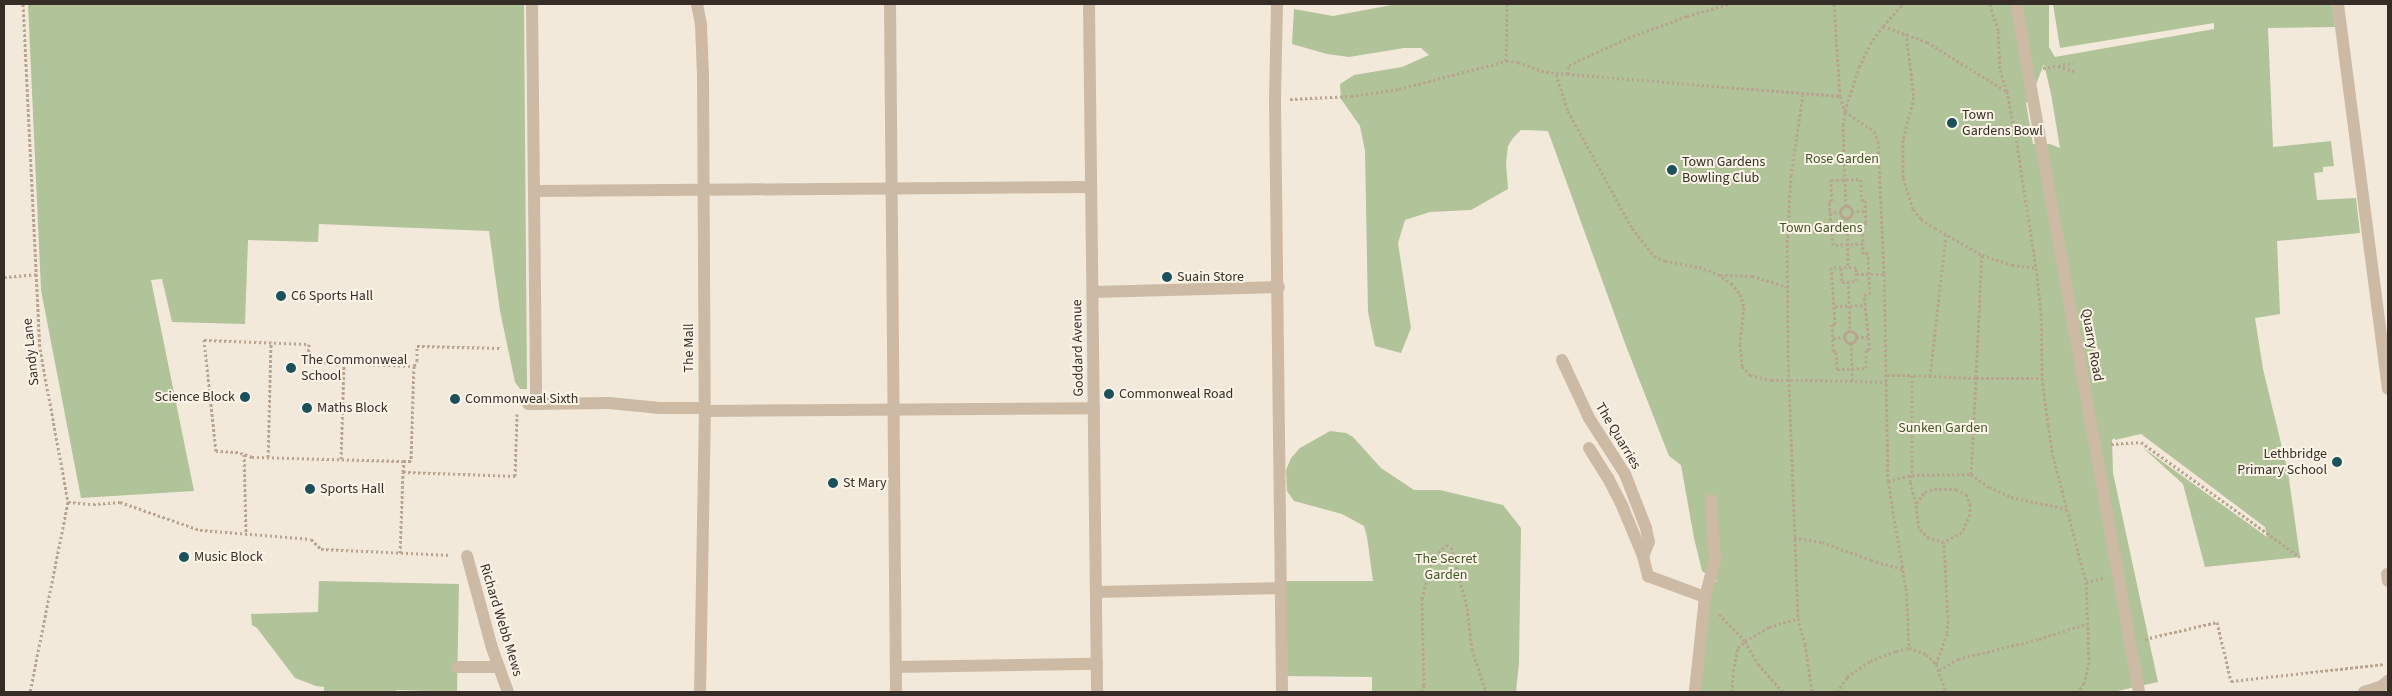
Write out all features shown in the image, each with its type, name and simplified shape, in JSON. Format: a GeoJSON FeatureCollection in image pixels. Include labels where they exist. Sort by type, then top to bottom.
{"type":"FeatureCollection","features":[{"type":"Feature","properties":{"kind":"street"},"geometry":{"type":"LineString","coordinates":[[532,4],[535,191],[527,406],[609,403],[705,410],[1094,408]]}},
{"type":"Feature","properties":{"kind":"street","name":"The Mall"},"geometry":{"type":"LineString","coordinates":[[697,4],[703,55],[705,410],[700,692]]}},
{"type":"Feature","properties":{"kind":"street"},"geometry":{"type":"LineString","coordinates":[[890,4],[896,692]]}},
{"type":"Feature","properties":{"kind":"street","name":"Goddard Avenue"},"geometry":{"type":"LineString","coordinates":[[1089,4],[1097,692]]}},
{"type":"Feature","properties":{"kind":"street"},"geometry":{"type":"LineString","coordinates":[[1276,4],[1275,99],[1279,287],[1282,692]]}},
{"type":"Feature","properties":{"kind":"street","name":"Quarry Road"},"geometry":{"type":"LineString","coordinates":[[2016,4],[2139,692]]}},
{"type":"Feature","properties":{"kind":"street"},"geometry":{"type":"LineString","coordinates":[[2338,4],[2388,389]]}},
{"type":"Feature","properties":{"kind":"street"},"geometry":{"type":"LineString","coordinates":[[535,191],[703,188],[1091,187]]}},
{"type":"Feature","properties":{"kind":"street"},"geometry":{"type":"LineString","coordinates":[[1093,292],[1279,287]]}},
{"type":"Feature","properties":{"kind":"street","name":"The Quarries"},"geometry":{"type":"LineString","coordinates":[[1562,360],[1589,418],[1625,474],[1646,528],[1649,542],[1643,556]]}},
{"type":"Feature","properties":{"kind":"street"},"geometry":{"type":"LineString","coordinates":[[1589,448],[1608,478],[1643,556],[1648,576],[1705,597]]}},
{"type":"Feature","properties":{"kind":"street"},"geometry":{"type":"LineString","coordinates":[[1696,692],[1705,597],[1715,560],[1711,500]]}},
{"type":"Feature","properties":{"kind":"street","name":"Richard Webb Mews"},"geometry":{"type":"LineString","coordinates":[[466,556],[478,604],[508,692]]}},
{"type":"Feature","properties":{"kind":"street"},"geometry":{"type":"LineString","coordinates":[[1096,592],[1281,588]]}},
{"type":"Feature","properties":{"kind":"street"},"geometry":{"type":"LineString","coordinates":[[896,667],[1097,664]]}},
{"type":"Feature","properties":{"kind":"street"},"geometry":{"type":"LineString","coordinates":[[458,667],[499,667]]}},
{"type":"Feature","properties":{"kind":"street"},"geometry":{"type":"LineString","coordinates":[[2364,692],[2382,686],[2388,681]]}},
{"type":"Feature","properties":{"kind":"path","name":"Sandy Lane"},"geometry":{"type":"LineString","coordinates":[[23,4],[36,274],[43,374],[68,502],[30,692]]}},
{"type":"Feature","properties":{"kind":"path"},"geometry":{"type":"LineString","coordinates":[[1506,61],[1507,4]]}},
{"type":"Feature","properties":{"kind":"path"},"geometry":{"type":"LineString","coordinates":[[1567,74],[1569,65],[1628,38],[1688,16],[1729,4]]}},
{"type":"Feature","properties":{"kind":"path"},"geometry":{"type":"LineString","coordinates":[[1834,4],[1840,96],[1845,110],[1874,131],[1878,141],[1887,375],[1888,481],[1903,569],[1908,613],[1909,648]]}},
{"type":"Feature","properties":{"kind":"path"},"geometry":{"type":"LineString","coordinates":[[1829,212],[1840,212],[1846,206],[1843,125],[1845,110],[1859,67],[1882,26],[1903,4]]}},
{"type":"Feature","properties":{"kind":"path"},"geometry":{"type":"LineString","coordinates":[[1990,4],[1998,30],[2000,70],[2007,91],[2036,268],[2041,313],[2042,378],[2054,456],[2086,582],[2089,623],[2088,672],[2078,692]]}},
{"type":"Feature","properties":{"kind":"path"},"geometry":{"type":"LineString","coordinates":[[1882,26],[1906,33],[1950,54],[2007,91]]}},
{"type":"Feature","properties":{"kind":"path"},"geometry":{"type":"LineString","coordinates":[[1906,33],[1914,96],[1903,140],[1903,178],[1913,209],[1921,219],[1982,255],[2012,265],[2036,268]]}},
{"type":"Feature","properties":{"kind":"path"},"geometry":{"type":"LineString","coordinates":[[1275,99],[1351,96],[1400,89],[1506,61],[1518,62],[1556,74],[1840,96]]}},
{"type":"Feature","properties":{"kind":"path"},"geometry":{"type":"LineString","coordinates":[[2028,71],[2074,63]]}},
{"type":"Feature","properties":{"kind":"path"},"geometry":{"type":"LineString","coordinates":[[2058,66],[2076,72]]}},
{"type":"Feature","properties":{"kind":"path"},"geometry":{"type":"LineString","coordinates":[[1556,74],[1568,111],[1586,147],[1632,228],[1645,247],[1654,256],[1665,261],[1699,267],[1718,274],[1731,283],[1740,294],[1744,307],[1740,344],[1742,366],[1750,375],[1771,380],[1887,382]]}},
{"type":"Feature","properties":{"kind":"path"},"geometry":{"type":"LineString","coordinates":[[1803,94],[1791,175],[1788,286],[1794,538],[1798,618],[1805,644],[1811,692],[1837,692],[1847,677],[1870,661],[1896,650],[1909,648],[1926,654],[1936,664],[1946,692]]}},
{"type":"Feature","properties":{"kind":"path"},"geometry":{"type":"LineString","coordinates":[[1841,268],[1842,282],[1856,281],[1856,267],[1831,267],[1834,306],[1833,351],[1836,352],[1837,369],[1866,368],[1866,350],[1870,350],[1869,323],[1865,323],[1864,295],[1870,294],[1868,254],[1863,254],[1863,244],[1862,224],[1866,224],[1865,200],[1861,200],[1861,179],[1831,180],[1832,201],[1829,201],[1829,212],[1832,245],[1863,244]]}},
{"type":"Feature","properties":{"kind":"path"},"geometry":{"type":"LineString","coordinates":[[1846,206],[1851,208],[1852,212]]}},
{"type":"Feature","properties":{"kind":"path"},"geometry":{"type":"LineString","coordinates":[[1848,268],[1847,218],[1852,212],[1865,211]]}},
{"type":"Feature","properties":{"kind":"path"},"geometry":{"type":"LineString","coordinates":[[1840,212],[1842,216],[1847,218]]}},
{"type":"Feature","properties":{"kind":"path"},"geometry":{"type":"LineString","coordinates":[[1930,376],[1946,235]]}},
{"type":"Feature","properties":{"kind":"path"},"geometry":{"type":"LineString","coordinates":[[1971,474],[1982,255]]}},
{"type":"Feature","properties":{"kind":"path"},"geometry":{"type":"LineString","coordinates":[[4,277],[36,274]]}},
{"type":"Feature","properties":{"kind":"path"},"geometry":{"type":"LineString","coordinates":[[1718,274],[1752,276],[1788,286]]}},
{"type":"Feature","properties":{"kind":"path"},"geometry":{"type":"LineString","coordinates":[[1856,274],[1884,274]]}},
{"type":"Feature","properties":{"kind":"path"},"geometry":{"type":"LineString","coordinates":[[1848,281],[1850,332],[1856,337],[1869,337]]}},
{"type":"Feature","properties":{"kind":"path"},"geometry":{"type":"LineString","coordinates":[[1834,306],[1865,305]]}},
{"type":"Feature","properties":{"kind":"path"},"geometry":{"type":"LineString","coordinates":[[1833,338],[1844,337],[1850,332]]}},
{"type":"Feature","properties":{"kind":"path"},"geometry":{"type":"LineString","coordinates":[[1844,337],[1846,341],[1851,343]]}},
{"type":"Feature","properties":{"kind":"path"},"geometry":{"type":"LineString","coordinates":[[1852,381],[1851,343],[1856,337]]}},
{"type":"Feature","properties":{"kind":"path"},"geometry":{"type":"LineString","coordinates":[[414,366],[308,362],[309,344],[204,340],[216,451],[244,454],[252,457],[411,461],[414,366],[417,362],[417,346],[500,348]]}},
{"type":"Feature","properties":{"kind":"path"},"geometry":{"type":"LineString","coordinates":[[268,457],[271,342]]}},
{"type":"Feature","properties":{"kind":"path"},"geometry":{"type":"LineString","coordinates":[[341,459],[344,363]]}},
{"type":"Feature","properties":{"kind":"path"},"geometry":{"type":"LineString","coordinates":[[1887,375],[2042,378]]}},
{"type":"Feature","properties":{"kind":"path"},"geometry":{"type":"LineString","coordinates":[[1912,375],[1912,475],[1910,482],[1916,503],[1919,528],[1929,538],[1944,542],[1962,532],[1967,523],[1970,504],[1966,494],[1956,489],[1934,489],[1925,492],[1916,503]]}},
{"type":"Feature","properties":{"kind":"path"},"geometry":{"type":"LineString","coordinates":[[403,472],[515,476],[527,406]]}},
{"type":"Feature","properties":{"kind":"path"},"geometry":{"type":"LineString","coordinates":[[2095,446],[2142,442],[2300,557]]}},
{"type":"Feature","properties":{"kind":"path"},"geometry":{"type":"LineString","coordinates":[[244,454],[246,535]]}},
{"type":"Feature","properties":{"kind":"path"},"geometry":{"type":"LineString","coordinates":[[400,553],[404,461]]}},
{"type":"Feature","properties":{"kind":"path"},"geometry":{"type":"LineString","coordinates":[[1888,481],[1912,475],[1971,474],[1989,487],[2011,497],[2067,509]]}},
{"type":"Feature","properties":{"kind":"path"},"geometry":{"type":"LineString","coordinates":[[68,502],[93,504],[120,502],[200,530],[312,539],[321,549],[466,556]]}},
{"type":"Feature","properties":{"kind":"path"},"geometry":{"type":"LineString","coordinates":[[1794,538],[1822,542],[1871,560],[1903,569]]}},
{"type":"Feature","properties":{"kind":"path"},"geometry":{"type":"LineString","coordinates":[[1936,664],[1947,633],[1948,617],[1944,542]]}},
{"type":"Feature","properties":{"kind":"path"},"geometry":{"type":"LineString","coordinates":[[1422,692],[1424,684],[1422,599],[1430,566],[1435,556],[1446,544],[1451,547],[1472,649],[1486,692]]}},
{"type":"Feature","properties":{"kind":"path"},"geometry":{"type":"LineString","coordinates":[[1705,597],[1745,641],[1758,664],[1783,692]]}},
{"type":"Feature","properties":{"kind":"path"},"geometry":{"type":"LineString","coordinates":[[1732,692],[1734,660],[1738,648],[1745,641],[1769,627],[1798,618]]}},
{"type":"Feature","properties":{"kind":"path"},"geometry":{"type":"LineString","coordinates":[[2130,642],[2217,622],[2231,681],[2388,664]]}},
{"type":"Feature","properties":{"kind":"path"},"geometry":{"type":"LineString","coordinates":[[1939,670],[1958,659],[2089,623]]}},
{"type":"Feature","properties":{"kind":"green space"},"geometry":{"type":"Polygon","coordinates":[[[28,4],[524,4],[527,389],[520,389],[515,382],[500,311],[489,231],[319,224],[318,242],[248,240],[245,324],[172,322],[162,279],[151,280],[194,491],[81,498],[41,290],[28,4]]]}},
{"type":"Feature","properties":{"kind":"green space","name":"Town Gardens"},"geometry":{"type":"Polygon","coordinates":[[[1397,4],[2049,4],[2049,47],[2055,57],[2214,29],[2214,23],[2060,48],[2053,4],[2332,4],[2335,27],[2268,28],[2273,147],[2331,141],[2334,166],[2323,167],[2323,172],[2314,173],[2317,200],[2356,198],[2360,233],[2277,241],[2280,314],[2255,318],[2263,369],[2288,472],[2300,557],[2205,567],[2183,484],[2142,447],[2267,537],[2265,527],[2141,434],[2115,440],[2115,438],[2112,440],[2113,473],[2158,682],[2113,692],[1689,692],[1697,621],[1706,586],[1717,581],[1702,571],[1681,465],[1669,456],[1626,346],[1548,131],[1521,130],[1513,138],[1508,146],[1506,163],[1508,189],[1471,210],[1430,212],[1405,220],[1398,243],[1411,328],[1401,353],[1375,346],[1368,312],[1365,151],[1360,126],[1341,99],[1340,84],[1354,75],[1402,67],[1429,55],[1421,48],[1404,48],[1349,57],[1327,54],[1292,44],[1294,9],[1333,16],[1397,4]],[[2044,64],[2030,100],[2026,103],[2033,144],[2050,144],[2060,148],[2044,64]]]}},
{"type":"Feature","properties":{"kind":"green space","name":"The Secret Garden"},"geometry":{"type":"Polygon","coordinates":[[[1330,431],[1346,433],[1353,437],[1381,468],[1414,490],[1440,490],[1503,505],[1521,528],[1519,663],[1516,692],[1372,692],[1372,677],[1284,676],[1284,581],[1373,581],[1364,526],[1342,514],[1294,501],[1287,491],[1286,470],[1291,458],[1300,448],[1330,431]]]}},
{"type":"Feature","properties":{"kind":"green space"},"geometry":{"type":"Polygon","coordinates":[[[319,581],[459,584],[457,692],[396,690],[397,692],[324,692],[324,687],[295,678],[257,628],[252,625],[251,614],[318,612],[319,581]]]}},
{"type":"Feature","properties":{"kind":"place","name":"Town Gardens Bowl"},"geometry":{"type":"Point","coordinates":[1952,123]}},
{"type":"Feature","properties":{"kind":"place","name":"Town Gardens Bowling Club"},"geometry":{"type":"Point","coordinates":[1672,170]}},
{"type":"Feature","properties":{"kind":"place","name":"Suain Store"},"geometry":{"type":"Point","coordinates":[1167,277]}},
{"type":"Feature","properties":{"kind":"place","name":"C6 Sports Hall"},"geometry":{"type":"Point","coordinates":[281,296]}},
{"type":"Feature","properties":{"kind":"place","name":"The Commonweal School"},"geometry":{"type":"Point","coordinates":[291,368]}},
{"type":"Feature","properties":{"kind":"place","name":"Commonweal Road"},"geometry":{"type":"Point","coordinates":[1109,394]}},
{"type":"Feature","properties":{"kind":"place","name":"Science Block"},"geometry":{"type":"Point","coordinates":[245,397]}},
{"type":"Feature","properties":{"kind":"place","name":"Commonweal Sixth"},"geometry":{"type":"Point","coordinates":[455,399]}},
{"type":"Feature","properties":{"kind":"place","name":"Maths Block"},"geometry":{"type":"Point","coordinates":[307,408]}},
{"type":"Feature","properties":{"kind":"place","name":"Lethbridge Primary School"},"geometry":{"type":"Point","coordinates":[2337,462]}},
{"type":"Feature","properties":{"kind":"place","name":"St Mary"},"geometry":{"type":"Point","coordinates":[833,483]}},
{"type":"Feature","properties":{"kind":"place","name":"Sports Hall"},"geometry":{"type":"Point","coordinates":[310,489]}},
{"type":"Feature","properties":{"kind":"place","name":"Music Block"},"geometry":{"type":"Point","coordinates":[184,557]}},
{"type":"Feature","properties":{"kind":"park label","name":"Rose Garden"},"geometry":{"type":"Point","coordinates":[1842,159]}},
{"type":"Feature","properties":{"kind":"park label","name":"Sunken Garden"},"geometry":{"type":"Point","coordinates":[1943,428]}}]}
